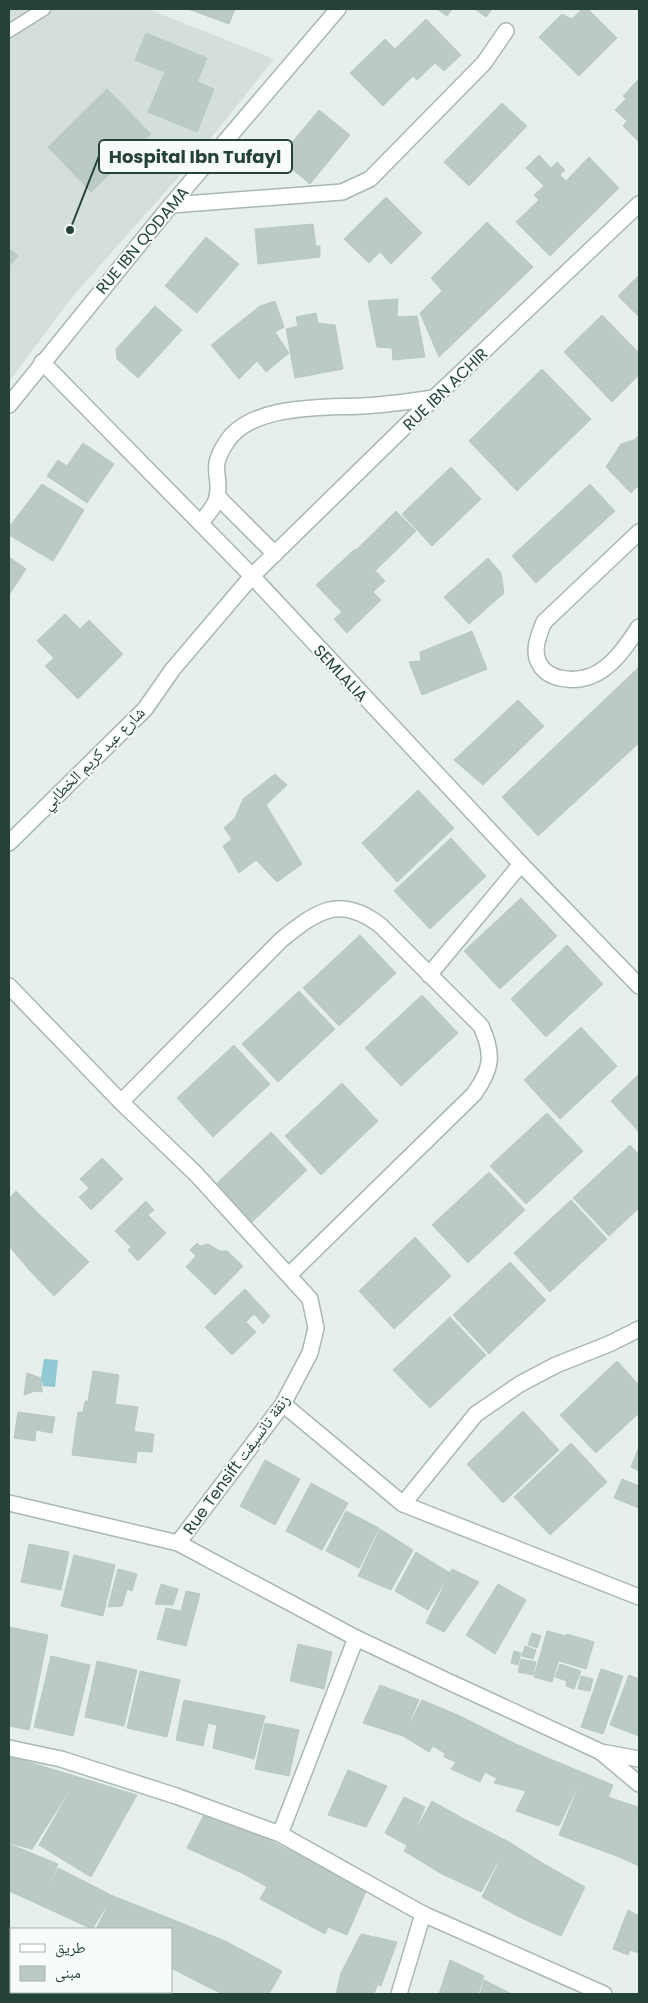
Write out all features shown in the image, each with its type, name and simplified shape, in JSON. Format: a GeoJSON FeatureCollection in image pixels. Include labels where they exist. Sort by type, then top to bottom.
{"type":"FeatureCollection","features":[{"type":"Feature","properties":{"kind":"street","name":"RUE IBN QODAMA"},"geometry":{"type":"LineString","coordinates":[[9,406],[42,362],[171,205],[338,9]]}},
{"type":"Feature","properties":{"kind":"street"},"geometry":{"type":"LineString","coordinates":[[171,205],[342,192],[356,188],[370,179],[484,63],[506,31]]}},
{"type":"Feature","properties":{"kind":"street","name":"RUE IBN ACHIR"},"geometry":{"type":"LineString","coordinates":[[252,576],[434,398],[639,204]]}},
{"type":"Feature","properties":{"kind":"street","name":"SEMLALIA"},"geometry":{"type":"LineString","coordinates":[[42,362],[252,576],[521,864],[639,986]]}},
{"type":"Feature","properties":{"kind":"street"},"geometry":{"type":"LineString","coordinates":[[200,523],[214,507],[217,496],[215,466],[219,453],[234,434],[259,419],[294,408],[363,406],[434,398]]}},
{"type":"Feature","properties":{"kind":"street"},"geometry":{"type":"LineString","coordinates":[[217,496],[275,554]]}},
{"type":"Feature","properties":{"kind":"street"},"geometry":{"type":"LineString","coordinates":[[637,540],[544,622],[537,639],[539,663],[547,672],[557,677],[576,680],[592,676],[610,664],[639,627]]}},
{"type":"Feature","properties":{"kind":"street","name":"شارع عبد كريم الخطابي"},"geometry":{"type":"LineString","coordinates":[[9,843],[144,709],[173,669],[252,576]]}},
{"type":"Feature","properties":{"kind":"street"},"geometry":{"type":"LineString","coordinates":[[429,975],[521,864]]}},
{"type":"Feature","properties":{"kind":"street"},"geometry":{"type":"LineString","coordinates":[[9,986],[121,1102],[196,1174],[289,1275],[474,1094],[487,1076],[490,1060],[488,1042],[481,1026],[381,926],[366,914],[348,907],[325,911],[303,922],[281,940],[121,1102]]}},
{"type":"Feature","properties":{"kind":"street","name":"Rue Tensift زنقة تانسيفت"},"geometry":{"type":"LineString","coordinates":[[178,1544],[283,1404],[310,1353],[316,1328],[310,1299],[289,1275]]}},
{"type":"Feature","properties":{"kind":"street"},"geometry":{"type":"LineString","coordinates":[[403,1504],[476,1414],[520,1384],[556,1365],[609,1344],[639,1329]]}},
{"type":"Feature","properties":{"kind":"street"},"geometry":{"type":"LineString","coordinates":[[283,1404],[403,1504],[639,1597]]}},
{"type":"Feature","properties":{"kind":"street"},"geometry":{"type":"LineString","coordinates":[[9,1503],[178,1544],[356,1638],[601,1752],[639,1759]]}},
{"type":"Feature","properties":{"kind":"street"},"geometry":{"type":"LineString","coordinates":[[280,1834],[356,1638]]}},
{"type":"Feature","properties":{"kind":"street"},"geometry":{"type":"LineString","coordinates":[[9,1748],[60,1759],[168,1793],[280,1834],[423,1914],[604,1994]]}},
{"type":"Feature","properties":{"kind":"street"},"geometry":{"type":"LineString","coordinates":[[601,1752],[639,1784]]}},
{"type":"Feature","properties":{"kind":"street"},"geometry":{"type":"LineString","coordinates":[[399,1994],[423,1914]]}},
{"type":"Feature","properties":{"kind":"lane"},"geometry":{"type":"LineString","coordinates":[[9,31],[44,9]]}},
{"type":"Feature","properties":{"kind":"shaded area"},"geometry":{"type":"Polygon","coordinates":[[[9,9],[148,9],[274,59],[192,162],[72,297],[9,382],[9,9]]]}},
{"type":"Feature","properties":{"kind":"water"},"geometry":{"type":"Polygon","coordinates":[[[44,1359],[58,1360],[55,1387],[43,1386],[41,1378],[44,1359]]]}},
{"type":"Feature","properties":{"kind":"building"},"geometry":{"type":"Polygon","coordinates":[[[188,9],[235,9],[229,24],[188,9]]]}},
{"type":"Feature","properties":{"kind":"building"},"geometry":{"type":"Polygon","coordinates":[[[437,9],[452,9],[447,16],[437,9]]]}},
{"type":"Feature","properties":{"kind":"building"},"geometry":{"type":"Polygon","coordinates":[[[475,9],[492,9],[486,17],[475,9]]]}},
{"type":"Feature","properties":{"kind":"building"},"geometry":{"type":"Polygon","coordinates":[[[582,9],[588,9],[617,38],[579,76],[539,37],[562,14],[572,19],[582,9]]]}},
{"type":"Feature","properties":{"kind":"building"},"geometry":{"type":"Polygon","coordinates":[[[426,19],[461,55],[444,71],[435,63],[417,80],[413,76],[383,106],[350,73],[385,39],[395,49],[426,19]]]}},
{"type":"Feature","properties":{"kind":"building"},"geometry":{"type":"Polygon","coordinates":[[[146,33],[207,58],[197,82],[214,89],[197,132],[148,112],[165,72],[135,60],[146,33]]]}},
{"type":"Feature","properties":{"kind":"building"},"geometry":{"type":"Polygon","coordinates":[[[638,80],[639,142],[623,126],[627,121],[615,110],[626,99],[623,96],[638,80]]]}},
{"type":"Feature","properties":{"kind":"building"},"geometry":{"type":"Polygon","coordinates":[[[107,89],[151,134],[91,192],[48,147],[107,89]]]}},
{"type":"Feature","properties":{"kind":"building"},"geometry":{"type":"Polygon","coordinates":[[[502,103],[527,126],[469,186],[444,162],[502,103]]]}},
{"type":"Feature","properties":{"kind":"building"},"geometry":{"type":"Polygon","coordinates":[[[319,110],[350,135],[310,184],[279,158],[319,110]]]}},
{"type":"Feature","properties":{"kind":"building"},"geometry":{"type":"Polygon","coordinates":[[[539,155],[551,168],[557,162],[565,170],[560,175],[566,181],[589,157],[619,188],[550,256],[516,222],[539,200],[534,195],[544,186],[526,168],[539,155]]]}},
{"type":"Feature","properties":{"kind":"building"},"geometry":{"type":"Polygon","coordinates":[[[386,197],[422,233],[391,264],[380,252],[369,263],[344,239],[386,197]]]}},
{"type":"Feature","properties":{"kind":"building"},"geometry":{"type":"Polygon","coordinates":[[[487,222],[533,267],[439,357],[420,313],[442,291],[431,278],[487,222]]]}},
{"type":"Feature","properties":{"kind":"building"},"geometry":{"type":"Polygon","coordinates":[[[313,224],[316,246],[320,246],[320,257],[258,264],[255,229],[313,224]]]}},
{"type":"Feature","properties":{"kind":"building"},"geometry":{"type":"Polygon","coordinates":[[[206,237],[239,264],[197,313],[165,286],[206,237]]]}},
{"type":"Feature","properties":{"kind":"building"},"geometry":{"type":"Polygon","coordinates":[[[9,248],[18,256],[9,266],[9,248]]]}},
{"type":"Feature","properties":{"kind":"building"},"geometry":{"type":"Polygon","coordinates":[[[639,275],[639,317],[618,296],[639,275]]]}},
{"type":"Feature","properties":{"kind":"building"},"geometry":{"type":"Polygon","coordinates":[[[398,299],[397,317],[417,316],[425,357],[393,360],[392,348],[377,347],[368,301],[398,299]]]}},
{"type":"Feature","properties":{"kind":"building"},"geometry":{"type":"Polygon","coordinates":[[[275,301],[284,327],[275,332],[289,353],[266,372],[257,361],[239,379],[211,345],[260,306],[275,301]]]}},
{"type":"Feature","properties":{"kind":"building"},"geometry":{"type":"Polygon","coordinates":[[[155,306],[182,330],[138,378],[117,359],[116,349],[155,306]]]}},
{"type":"Feature","properties":{"kind":"building"},"geometry":{"type":"Polygon","coordinates":[[[316,313],[318,323],[335,325],[343,369],[295,378],[286,329],[298,326],[296,317],[316,313]]]}},
{"type":"Feature","properties":{"kind":"building"},"geometry":{"type":"Polygon","coordinates":[[[602,315],[639,353],[639,375],[612,402],[564,352],[602,315]]]}},
{"type":"Feature","properties":{"kind":"building"},"geometry":{"type":"Polygon","coordinates":[[[542,369],[591,419],[517,491],[469,441],[542,369]]]}},
{"type":"Feature","properties":{"kind":"building"},"geometry":{"type":"Polygon","coordinates":[[[639,435],[639,485],[631,493],[606,467],[621,444],[634,440],[639,435]]]}},
{"type":"Feature","properties":{"kind":"building"},"geometry":{"type":"Polygon","coordinates":[[[83,443],[114,464],[87,503],[47,476],[58,460],[67,466],[83,443]]]}},
{"type":"Feature","properties":{"kind":"building"},"geometry":{"type":"Polygon","coordinates":[[[451,467],[481,499],[432,546],[402,514],[451,467]]]}},
{"type":"Feature","properties":{"kind":"building"},"geometry":{"type":"Polygon","coordinates":[[[42,484],[84,510],[53,561],[9,535],[9,527],[42,484]]]}},
{"type":"Feature","properties":{"kind":"building"},"geometry":{"type":"Polygon","coordinates":[[[590,484],[615,511],[536,583],[512,556],[590,484]]]}},
{"type":"Feature","properties":{"kind":"building"},"geometry":{"type":"Polygon","coordinates":[[[396,511],[416,531],[376,570],[356,550],[396,511]]]}},
{"type":"Feature","properties":{"kind":"building"},"geometry":{"type":"Polygon","coordinates":[[[355,549],[385,581],[373,592],[381,600],[347,633],[334,619],[342,612],[316,585],[355,549]]]}},
{"type":"Feature","properties":{"kind":"building"},"geometry":{"type":"Polygon","coordinates":[[[9,557],[26,569],[9,595],[9,557]]]}},
{"type":"Feature","properties":{"kind":"building"},"geometry":{"type":"Polygon","coordinates":[[[488,558],[501,573],[504,593],[469,624],[444,597],[488,558]]]}},
{"type":"Feature","properties":{"kind":"building"},"geometry":{"type":"Polygon","coordinates":[[[65,614],[80,629],[89,620],[123,654],[78,699],[45,666],[54,658],[37,641],[65,614]]]}},
{"type":"Feature","properties":{"kind":"building"},"geometry":{"type":"Polygon","coordinates":[[[472,631],[487,669],[422,695],[409,662],[421,661],[420,652],[472,631]]]}},
{"type":"Feature","properties":{"kind":"building"},"geometry":{"type":"Polygon","coordinates":[[[639,667],[639,743],[538,836],[502,797],[639,667]]]}},
{"type":"Feature","properties":{"kind":"building"},"geometry":{"type":"Polygon","coordinates":[[[518,700],[544,726],[483,785],[454,760],[518,700]]]}},
{"type":"Feature","properties":{"kind":"building"},"geometry":{"type":"Polygon","coordinates":[[[275,774],[287,785],[266,805],[302,864],[277,882],[256,860],[239,873],[223,846],[232,839],[224,828],[235,818],[243,799],[275,774]]]}},
{"type":"Feature","properties":{"kind":"building"},"geometry":{"type":"Polygon","coordinates":[[[418,790],[454,828],[397,882],[362,843],[418,790]]]}},
{"type":"Feature","properties":{"kind":"building"},"geometry":{"type":"Polygon","coordinates":[[[451,838],[486,876],[430,929],[394,891],[451,838]]]}},
{"type":"Feature","properties":{"kind":"building"},"geometry":{"type":"Polygon","coordinates":[[[521,898],[557,936],[500,989],[464,951],[521,898]]]}},
{"type":"Feature","properties":{"kind":"building"},"geometry":{"type":"Polygon","coordinates":[[[360,935],[396,973],[339,1026],[303,988],[360,935]]]}},
{"type":"Feature","properties":{"kind":"building"},"geometry":{"type":"Polygon","coordinates":[[[567,945],[603,984],[546,1037],[511,999],[567,945]]]}},
{"type":"Feature","properties":{"kind":"building"},"geometry":{"type":"Polygon","coordinates":[[[299,991],[335,1029],[278,1082],[242,1044],[299,991]]]}},
{"type":"Feature","properties":{"kind":"building"},"geometry":{"type":"Polygon","coordinates":[[[422,995],[458,1033],[401,1086],[365,1048],[422,995]]]}},
{"type":"Feature","properties":{"kind":"building"},"geometry":{"type":"Polygon","coordinates":[[[581,1027],[617,1066],[560,1119],[524,1080],[581,1027]]]}},
{"type":"Feature","properties":{"kind":"building"},"geometry":{"type":"Polygon","coordinates":[[[234,1045],[270,1084],[213,1137],[177,1098],[234,1045]]]}},
{"type":"Feature","properties":{"kind":"building"},"geometry":{"type":"Polygon","coordinates":[[[639,1074],[639,1132],[611,1101],[639,1074]]]}},
{"type":"Feature","properties":{"kind":"building"},"geometry":{"type":"Polygon","coordinates":[[[342,1083],[378,1121],[321,1175],[285,1136],[342,1083]]]}},
{"type":"Feature","properties":{"kind":"building"},"geometry":{"type":"Polygon","coordinates":[[[547,1113],[583,1151],[526,1204],[490,1166],[547,1113]]]}},
{"type":"Feature","properties":{"kind":"building"},"geometry":{"type":"Polygon","coordinates":[[[271,1132],[307,1170],[251,1223],[215,1185],[271,1132]]]}},
{"type":"Feature","properties":{"kind":"building"},"geometry":{"type":"Polygon","coordinates":[[[630,1145],[639,1155],[639,1208],[609,1236],[573,1198],[630,1145]]]}},
{"type":"Feature","properties":{"kind":"building"},"geometry":{"type":"Polygon","coordinates":[[[102,1158],[123,1179],[91,1210],[79,1197],[89,1188],[80,1179],[102,1158]]]}},
{"type":"Feature","properties":{"kind":"building"},"geometry":{"type":"Polygon","coordinates":[[[489,1172],[525,1210],[468,1263],[432,1225],[489,1172]]]}},
{"type":"Feature","properties":{"kind":"building"},"geometry":{"type":"Polygon","coordinates":[[[16,1191],[40,1215],[9,1246],[9,1199],[16,1191]]]}},
{"type":"Feature","properties":{"kind":"building"},"geometry":{"type":"Polygon","coordinates":[[[571,1200],[607,1239],[550,1292],[514,1253],[571,1200]]]}},
{"type":"Feature","properties":{"kind":"building"},"geometry":{"type":"Polygon","coordinates":[[[146,1201],[154,1210],[148,1215],[166,1233],[138,1261],[128,1250],[131,1247],[115,1231],[146,1201]]]}},
{"type":"Feature","properties":{"kind":"building"},"geometry":{"type":"Polygon","coordinates":[[[40,1215],[64,1238],[31,1272],[9,1246],[40,1215]]]}},
{"type":"Feature","properties":{"kind":"building"},"geometry":{"type":"Polygon","coordinates":[[[415,1237],[451,1276],[394,1329],[359,1291],[415,1237]]]}},
{"type":"Feature","properties":{"kind":"building"},"geometry":{"type":"Polygon","coordinates":[[[64,1238],[89,1262],[54,1296],[31,1272],[64,1238]]]}},
{"type":"Feature","properties":{"kind":"building"},"geometry":{"type":"Polygon","coordinates":[[[197,1243],[200,1246],[208,1244],[220,1251],[227,1251],[243,1266],[215,1295],[186,1267],[196,1256],[190,1250],[197,1243]]]}},
{"type":"Feature","properties":{"kind":"building"},"geometry":{"type":"Polygon","coordinates":[[[510,1262],[546,1300],[489,1354],[453,1315],[510,1262]]]}},
{"type":"Feature","properties":{"kind":"building"},"geometry":{"type":"Polygon","coordinates":[[[245,1289],[270,1316],[263,1324],[254,1314],[246,1322],[256,1332],[232,1355],[205,1327],[245,1289]]]}},
{"type":"Feature","properties":{"kind":"building"},"geometry":{"type":"Polygon","coordinates":[[[450,1317],[486,1355],[430,1408],[393,1370],[450,1317]]]}},
{"type":"Feature","properties":{"kind":"building"},"geometry":{"type":"Polygon","coordinates":[[[617,1361],[639,1385],[639,1413],[596,1453],[560,1415],[617,1361]]]}},
{"type":"Feature","properties":{"kind":"building"},"geometry":{"type":"Polygon","coordinates":[[[93,1371],[119,1375],[115,1404],[138,1407],[134,1431],[115,1429],[154,1434],[152,1452],[137,1451],[136,1463],[72,1455],[78,1412],[83,1412],[85,1401],[88,1401],[93,1371]]]}},
{"type":"Feature","properties":{"kind":"building"},"geometry":{"type":"Polygon","coordinates":[[[27,1373],[41,1378],[42,1392],[35,1391],[24,1395],[27,1373]]]}},
{"type":"Feature","properties":{"kind":"building"},"geometry":{"type":"Polygon","coordinates":[[[523,1411],[559,1450],[503,1503],[467,1464],[523,1411]]]}},
{"type":"Feature","properties":{"kind":"building"},"geometry":{"type":"Polygon","coordinates":[[[18,1412],[55,1417],[52,1433],[36,1430],[35,1441],[14,1438],[18,1412]]]}},
{"type":"Feature","properties":{"kind":"building"},"geometry":{"type":"Polygon","coordinates":[[[571,1443],[607,1482],[550,1535],[514,1497],[571,1443]]]}},
{"type":"Feature","properties":{"kind":"building"},"geometry":{"type":"Polygon","coordinates":[[[639,1447],[639,1471],[631,1467],[639,1447]]]}},
{"type":"Feature","properties":{"kind":"building"},"geometry":{"type":"Polygon","coordinates":[[[265,1460],[300,1479],[275,1525],[240,1506],[265,1460]]]}},
{"type":"Feature","properties":{"kind":"building"},"geometry":{"type":"Polygon","coordinates":[[[622,1479],[639,1486],[639,1508],[614,1498],[622,1479]]]}},
{"type":"Feature","properties":{"kind":"building"},"geometry":{"type":"Polygon","coordinates":[[[311,1483],[348,1503],[322,1550],[286,1531],[311,1483]]]}},
{"type":"Feature","properties":{"kind":"building"},"geometry":{"type":"Polygon","coordinates":[[[346,1511],[379,1528],[359,1568],[326,1551],[346,1511]]]}},
{"type":"Feature","properties":{"kind":"building"},"geometry":{"type":"Polygon","coordinates":[[[380,1529],[413,1550],[391,1590],[358,1576],[380,1529]]]}},
{"type":"Feature","properties":{"kind":"building"},"geometry":{"type":"Polygon","coordinates":[[[29,1544],[69,1552],[61,1590],[21,1582],[29,1544]]]}},
{"type":"Feature","properties":{"kind":"building"},"geometry":{"type":"Polygon","coordinates":[[[416,1552],[450,1573],[428,1610],[395,1591],[416,1552]]]}},
{"type":"Feature","properties":{"kind":"building"},"geometry":{"type":"Polygon","coordinates":[[[74,1555],[115,1565],[103,1616],[61,1606],[74,1555]]]}},
{"type":"Feature","properties":{"kind":"building"},"geometry":{"type":"Polygon","coordinates":[[[118,1569],[137,1574],[132,1591],[127,1589],[122,1606],[108,1607],[118,1569]]]}},
{"type":"Feature","properties":{"kind":"building"},"geometry":{"type":"Polygon","coordinates":[[[452,1569],[479,1582],[444,1632],[426,1623],[452,1569]]]}},
{"type":"Feature","properties":{"kind":"building"},"geometry":{"type":"Polygon","coordinates":[[[161,1584],[178,1589],[173,1605],[155,1604],[161,1584]]]}},
{"type":"Feature","properties":{"kind":"building"},"geometry":{"type":"Polygon","coordinates":[[[498,1584],[526,1600],[495,1654],[466,1635],[498,1584]]]}},
{"type":"Feature","properties":{"kind":"building"},"geometry":{"type":"Polygon","coordinates":[[[186,1591],[200,1594],[186,1646],[157,1639],[166,1608],[181,1611],[186,1591]]]}},
{"type":"Feature","properties":{"kind":"building"},"geometry":{"type":"Polygon","coordinates":[[[9,1627],[48,1635],[29,1730],[9,1726],[9,1627]]]}},
{"type":"Feature","properties":{"kind":"building"},"geometry":{"type":"Polygon","coordinates":[[[547,1631],[566,1636],[552,1682],[534,1677],[547,1631]]]}},
{"type":"Feature","properties":{"kind":"building"},"geometry":{"type":"Polygon","coordinates":[[[532,1633],[541,1636],[537,1648],[528,1645],[532,1633]]]}},
{"type":"Feature","properties":{"kind":"building"},"geometry":{"type":"Polygon","coordinates":[[[567,1634],[594,1642],[586,1669],[559,1661],[567,1634]]]}},
{"type":"Feature","properties":{"kind":"building"},"geometry":{"type":"Polygon","coordinates":[[[298,1644],[332,1652],[324,1689],[290,1681],[298,1644]]]}},
{"type":"Feature","properties":{"kind":"building"},"geometry":{"type":"Polygon","coordinates":[[[525,1646],[536,1650],[533,1659],[522,1656],[525,1646]]]}},
{"type":"Feature","properties":{"kind":"building"},"geometry":{"type":"Polygon","coordinates":[[[514,1651],[521,1653],[518,1665],[511,1663],[514,1651]]]}},
{"type":"Feature","properties":{"kind":"building"},"geometry":{"type":"Polygon","coordinates":[[[51,1656],[90,1665],[73,1736],[34,1727],[51,1656]]]}},
{"type":"Feature","properties":{"kind":"building"},"geometry":{"type":"Polygon","coordinates":[[[521,1659],[536,1662],[533,1675],[518,1672],[521,1659]]]}},
{"type":"Feature","properties":{"kind":"building"},"geometry":{"type":"Polygon","coordinates":[[[97,1661],[137,1670],[124,1726],[85,1717],[97,1661]]]}},
{"type":"Feature","properties":{"kind":"building"},"geometry":{"type":"Polygon","coordinates":[[[560,1664],[581,1671],[574,1689],[566,1686],[567,1681],[555,1677],[560,1664]]]}},
{"type":"Feature","properties":{"kind":"building"},"geometry":{"type":"Polygon","coordinates":[[[601,1669],[623,1676],[603,1734],[581,1727],[601,1669]]]}},
{"type":"Feature","properties":{"kind":"building"},"geometry":{"type":"Polygon","coordinates":[[[140,1671],[180,1680],[167,1737],[127,1728],[140,1671]]]}},
{"type":"Feature","properties":{"kind":"building"},"geometry":{"type":"Polygon","coordinates":[[[629,1675],[639,1679],[639,1736],[610,1725],[629,1675]]]}},
{"type":"Feature","properties":{"kind":"building"},"geometry":{"type":"Polygon","coordinates":[[[581,1676],[593,1679],[590,1691],[578,1689],[581,1676]]]}},
{"type":"Feature","properties":{"kind":"building"},"geometry":{"type":"Polygon","coordinates":[[[380,1685],[419,1700],[403,1736],[363,1723],[380,1685]]]}},
{"type":"Feature","properties":{"kind":"building"},"geometry":{"type":"Polygon","coordinates":[[[184,1700],[220,1707],[217,1725],[208,1723],[203,1746],[176,1740],[184,1700]]]}},
{"type":"Feature","properties":{"kind":"building"},"geometry":{"type":"Polygon","coordinates":[[[422,1700],[460,1716],[446,1754],[433,1746],[429,1752],[403,1736],[422,1700]]]}},
{"type":"Feature","properties":{"kind":"building"},"geometry":{"type":"Polygon","coordinates":[[[220,1707],[265,1716],[254,1759],[213,1748],[220,1707]]]}},
{"type":"Feature","properties":{"kind":"building"},"geometry":{"type":"Polygon","coordinates":[[[460,1716],[516,1744],[496,1778],[485,1772],[480,1782],[451,1769],[456,1762],[444,1757],[460,1716]]]}},
{"type":"Feature","properties":{"kind":"building"},"geometry":{"type":"Polygon","coordinates":[[[265,1723],[299,1730],[289,1776],[255,1769],[265,1723]]]}},
{"type":"Feature","properties":{"kind":"building"},"geometry":{"type":"Polygon","coordinates":[[[516,1744],[543,1756],[526,1791],[494,1783],[516,1744]]]}},
{"type":"Feature","properties":{"kind":"building"},"geometry":{"type":"Polygon","coordinates":[[[9,1756],[78,1777],[32,1849],[9,1843],[9,1756]]]}},
{"type":"Feature","properties":{"kind":"building"},"geometry":{"type":"Polygon","coordinates":[[[543,1756],[584,1773],[559,1826],[516,1811],[543,1756]]]}},
{"type":"Feature","properties":{"kind":"building"},"geometry":{"type":"Polygon","coordinates":[[[348,1770],[387,1786],[366,1827],[328,1815],[348,1770]]]}},
{"type":"Feature","properties":{"kind":"building"},"geometry":{"type":"Polygon","coordinates":[[[584,1773],[613,1785],[608,1797],[638,1807],[617,1856],[559,1835],[584,1773]]]}},
{"type":"Feature","properties":{"kind":"building"},"geometry":{"type":"Polygon","coordinates":[[[78,1777],[137,1795],[91,1877],[39,1845],[78,1777]]]}},
{"type":"Feature","properties":{"kind":"building"},"geometry":{"type":"Polygon","coordinates":[[[404,1797],[425,1807],[408,1846],[385,1833],[404,1797]]]}},
{"type":"Feature","properties":{"kind":"building"},"geometry":{"type":"Polygon","coordinates":[[[432,1801],[464,1819],[442,1874],[404,1851],[432,1801]]]}},
{"type":"Feature","properties":{"kind":"building"},"geometry":{"type":"Polygon","coordinates":[[[639,1808],[639,1866],[617,1856],[639,1808]]]}},
{"type":"Feature","properties":{"kind":"building"},"geometry":{"type":"Polygon","coordinates":[[[205,1813],[263,1837],[244,1874],[187,1848],[205,1813]]]}},
{"type":"Feature","properties":{"kind":"building"},"geometry":{"type":"Polygon","coordinates":[[[464,1819],[509,1842],[481,1892],[442,1874],[464,1819]]]}},
{"type":"Feature","properties":{"kind":"building"},"geometry":{"type":"Polygon","coordinates":[[[263,1837],[367,1889],[347,1935],[328,1927],[325,1934],[260,1899],[267,1887],[244,1874],[263,1837]]]}},
{"type":"Feature","properties":{"kind":"building"},"geometry":{"type":"Polygon","coordinates":[[[509,1842],[544,1864],[519,1917],[482,1897],[509,1842]]]}},
{"type":"Feature","properties":{"kind":"building"},"geometry":{"type":"Polygon","coordinates":[[[9,1844],[58,1864],[40,1905],[9,1891],[9,1844]]]}},
{"type":"Feature","properties":{"kind":"building"},"geometry":{"type":"Polygon","coordinates":[[[544,1864],[585,1887],[561,1936],[519,1917],[544,1864]]]}},
{"type":"Feature","properties":{"kind":"building"},"geometry":{"type":"Polygon","coordinates":[[[58,1868],[113,1896],[93,1928],[40,1905],[58,1868]]]}},
{"type":"Feature","properties":{"kind":"building"},"geometry":{"type":"Polygon","coordinates":[[[113,1896],[169,1918],[164,1928],[97,1928],[113,1896]]]}},
{"type":"Feature","properties":{"kind":"building"},"geometry":{"type":"Polygon","coordinates":[[[628,1910],[639,1916],[639,1953],[630,1950],[628,1955],[613,1949],[628,1910]]]}},
{"type":"Feature","properties":{"kind":"building"},"geometry":{"type":"Polygon","coordinates":[[[169,1918],[225,1941],[206,1986],[172,1969],[172,1928],[164,1928],[169,1918]]]}},
{"type":"Feature","properties":{"kind":"building"},"geometry":{"type":"Polygon","coordinates":[[[361,1934],[397,1942],[381,1986],[341,1973],[361,1934]]]}},
{"type":"Feature","properties":{"kind":"building"},"geometry":{"type":"Polygon","coordinates":[[[225,1941],[282,1971],[269,1994],[223,1994],[206,1986],[225,1941]]]}},
{"type":"Feature","properties":{"kind":"building"},"geometry":{"type":"Polygon","coordinates":[[[450,1960],[484,1976],[478,1994],[439,1994],[450,1960]]]}},
{"type":"Feature","properties":{"kind":"building"},"geometry":{"type":"Polygon","coordinates":[[[341,1973],[377,1986],[374,1994],[336,1994],[341,1973]]]}},
{"type":"Feature","properties":{"kind":"building"},"geometry":{"type":"Polygon","coordinates":[[[484,1980],[512,1994],[480,1994],[484,1980]]]}},
{"type":"Feature","properties":{"kind":"place","name":"Hospital Ibn Tufayl"},"geometry":{"type":"Point","coordinates":[70,230]}}]}
